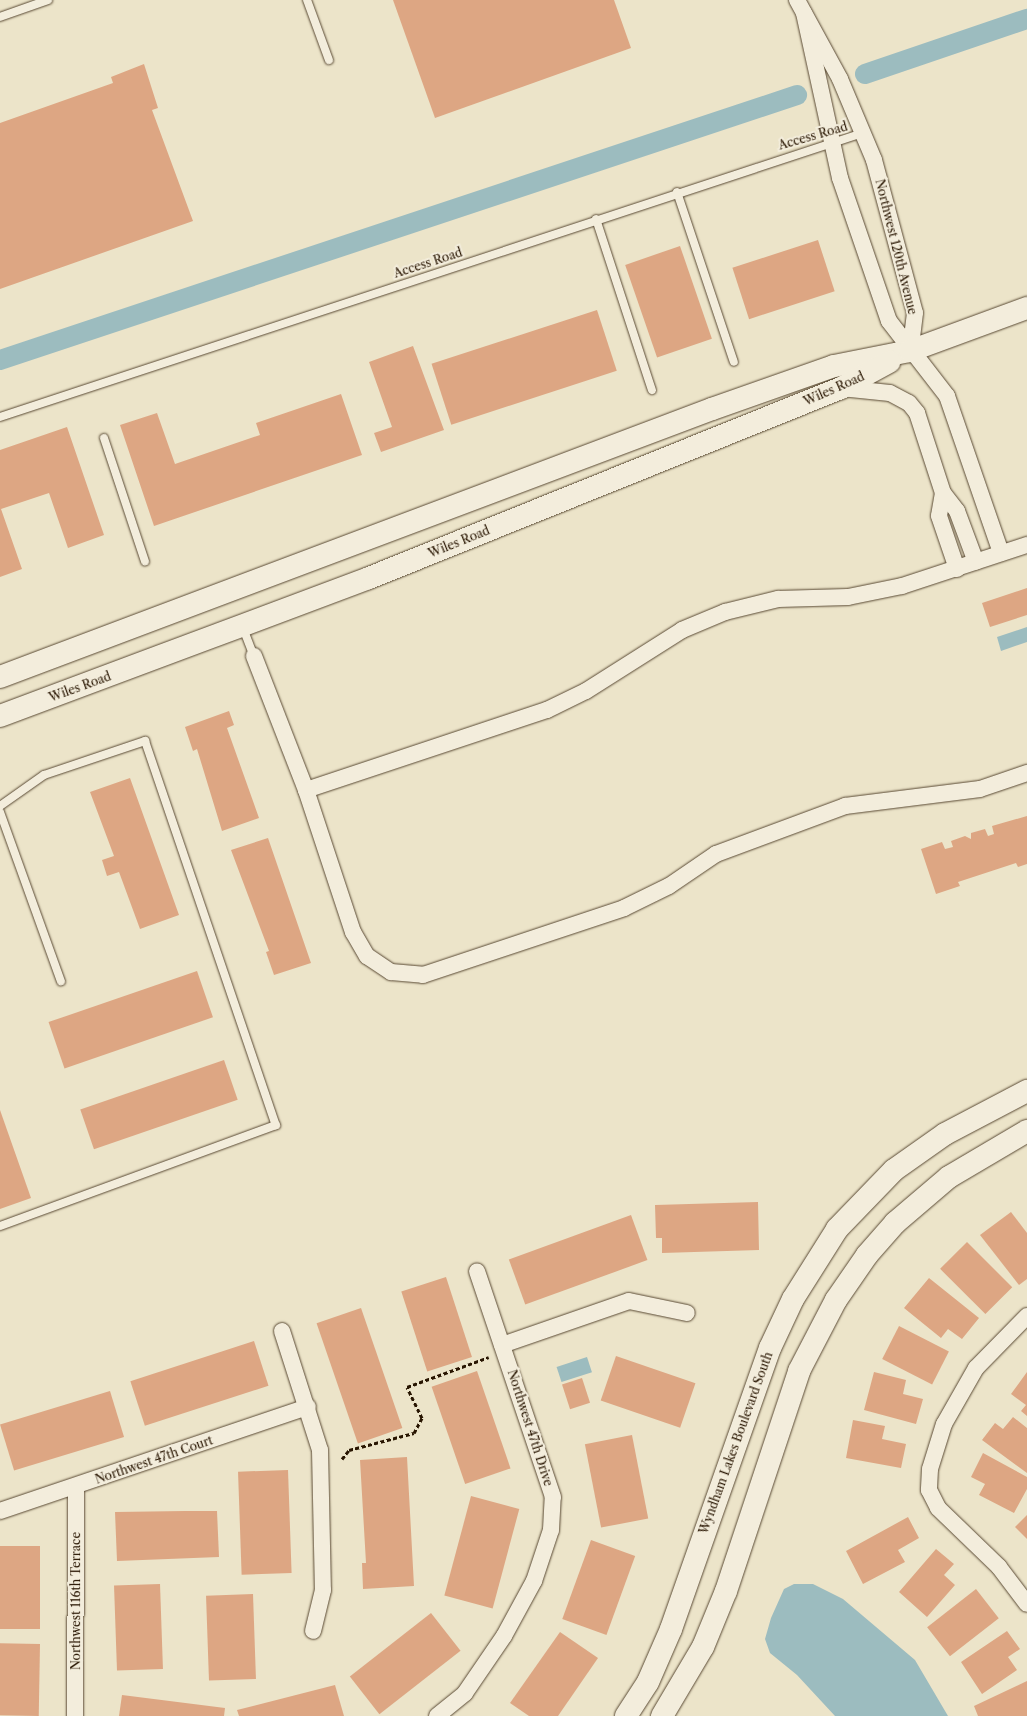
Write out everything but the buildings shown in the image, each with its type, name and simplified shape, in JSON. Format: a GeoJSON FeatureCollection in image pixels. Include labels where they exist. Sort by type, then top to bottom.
{"type":"FeatureCollection","features":[{"type":"Feature","properties":{"kind":"street","name":"Northwest 120th Avenue"},"geometry":{"type":"LineString","coordinates":[[800,6],[863,133],[878,172],[915,313],[910,351]]}},
{"type":"Feature","properties":{"kind":"street","name":"Northwest 120th Avenue"},"geometry":{"type":"LineString","coordinates":[[800,6],[840,178],[889,321],[910,351]]}},
{"type":"Feature","properties":{"kind":"street","name":"Wiles Road"},"geometry":{"type":"LineString","coordinates":[[0,716],[243,627],[841,388],[910,351],[1027,308]]}},
{"type":"Feature","properties":{"kind":"street","name":"Wiles Road"},"geometry":{"type":"LineString","coordinates":[[0,677],[712,409],[834,366],[910,351]]}},
{"type":"Feature","properties":{"kind":"street"},"geometry":{"type":"LineString","coordinates":[[910,351],[947,396],[1001,553]]}},
{"type":"Feature","properties":{"kind":"street"},"geometry":{"type":"LineString","coordinates":[[841,388],[890,393],[909,403],[922,424],[943,493],[962,522],[976,562]]}},
{"type":"Feature","properties":{"kind":"street"},"geometry":{"type":"LineString","coordinates":[[943,493],[940,516],[957,569]]}},
{"type":"Feature","properties":{"kind":"street"},"geometry":{"type":"LineString","coordinates":[[962,522],[988,512]]}},
{"type":"Feature","properties":{"kind":"street"},"geometry":{"type":"LineString","coordinates":[[306,790],[546,710],[586,691],[682,630],[725,612],[778,599],[848,597],[902,586],[1027,545]]}},
{"type":"Feature","properties":{"kind":"street"},"geometry":{"type":"LineString","coordinates":[[254,656],[306,790],[353,932],[367,956],[391,972],[423,975],[624,908],[669,886],[716,854],[837,809],[980,789],[1027,773]]}},
{"type":"Feature","properties":{"kind":"street","name":"Wyndham Lakes Boulevard South"},"geometry":{"type":"LineString","coordinates":[[626,1716],[648,1682],[671,1629],[770,1348],[793,1299],[837,1229],[894,1170],[945,1134],[1027,1091]]}},
{"type":"Feature","properties":{"kind":"street"},"geometry":{"type":"LineString","coordinates":[[662,1716],[706,1639],[799,1371],[836,1300],[867,1255],[895,1223],[949,1177],[1027,1131]]}},
{"type":"Feature","properties":{"kind":"street","name":"Northwest 47th Drive"},"geometry":{"type":"LineString","coordinates":[[437,1716],[465,1693],[504,1636],[534,1581],[551,1530],[553,1497],[497,1351],[478,1271]]}},
{"type":"Feature","properties":{"kind":"street"},"geometry":{"type":"LineString","coordinates":[[497,1351],[629,1301],[687,1313]]}},
{"type":"Feature","properties":{"kind":"street"},"geometry":{"type":"LineString","coordinates":[[1027,1316],[976,1368],[948,1416],[930,1469],[929,1490],[938,1508],[999,1567],[1027,1604]]}},
{"type":"Feature","properties":{"kind":"street"},"geometry":{"type":"LineString","coordinates":[[282,1330],[308,1407],[320,1450],[323,1489],[323,1590],[313,1631]]}},
{"type":"Feature","properties":{"kind":"street","name":"Northwest 47th Court"},"geometry":{"type":"LineString","coordinates":[[0,1511],[308,1407]]}},
{"type":"Feature","properties":{"kind":"street","name":"Northwest 116th Terrace"},"geometry":{"type":"LineString","coordinates":[[75,1716],[76,1486]]}},
{"type":"Feature","properties":{"kind":"lane"},"geometry":{"type":"LineString","coordinates":[[0,17],[48,0]]}},
{"type":"Feature","properties":{"kind":"lane"},"geometry":{"type":"LineString","coordinates":[[307,0],[329,60]]}},
{"type":"Feature","properties":{"kind":"lane","name":"Access Road"},"geometry":{"type":"LineString","coordinates":[[0,417],[676,192],[863,133]]}},
{"type":"Feature","properties":{"kind":"lane"},"geometry":{"type":"LineString","coordinates":[[676,192],[734,362]]}},
{"type":"Feature","properties":{"kind":"lane"},"geometry":{"type":"LineString","coordinates":[[596,219],[652,390]]}},
{"type":"Feature","properties":{"kind":"lane"},"geometry":{"type":"LineString","coordinates":[[104,438],[145,561]]}},
{"type":"Feature","properties":{"kind":"lane"},"geometry":{"type":"LineString","coordinates":[[243,627],[254,656]]}},
{"type":"Feature","properties":{"kind":"lane"},"geometry":{"type":"LineString","coordinates":[[0,806],[44,775],[145,741],[276,1125],[0,1226]]}},
{"type":"Feature","properties":{"kind":"lane"},"geometry":{"type":"LineString","coordinates":[[0,812],[62,981]]}},
{"type":"Feature","properties":{"kind":"path"},"geometry":{"type":"LineString","coordinates":[[342,1459],[349,1450],[414,1432],[422,1418],[407,1387],[497,1351]]}},
{"type":"Feature","properties":{"kind":"water"},"geometry":{"type":"Polygon","coordinates":[[[1027,627],[1027,642],[1001,651],[997,637],[1027,627]]]}},
{"type":"Feature","properties":{"kind":"water"},"geometry":{"type":"Polygon","coordinates":[[[587,1357],[592,1372],[562,1382],[557,1367],[587,1357]]]}},
{"type":"Feature","properties":{"kind":"water"},"geometry":{"type":"Polygon","coordinates":[[[794,1584],[813,1584],[843,1599],[915,1660],[948,1716],[835,1716],[797,1675],[770,1653],[765,1639],[771,1618],[784,1589],[794,1584]]]}},
{"type":"Feature","properties":{"kind":"waterway"},"geometry":{"type":"LineString","coordinates":[[865,74],[1027,19]]}},
{"type":"Feature","properties":{"kind":"waterway"},"geometry":{"type":"LineString","coordinates":[[0,360],[797,95]]}}]}
